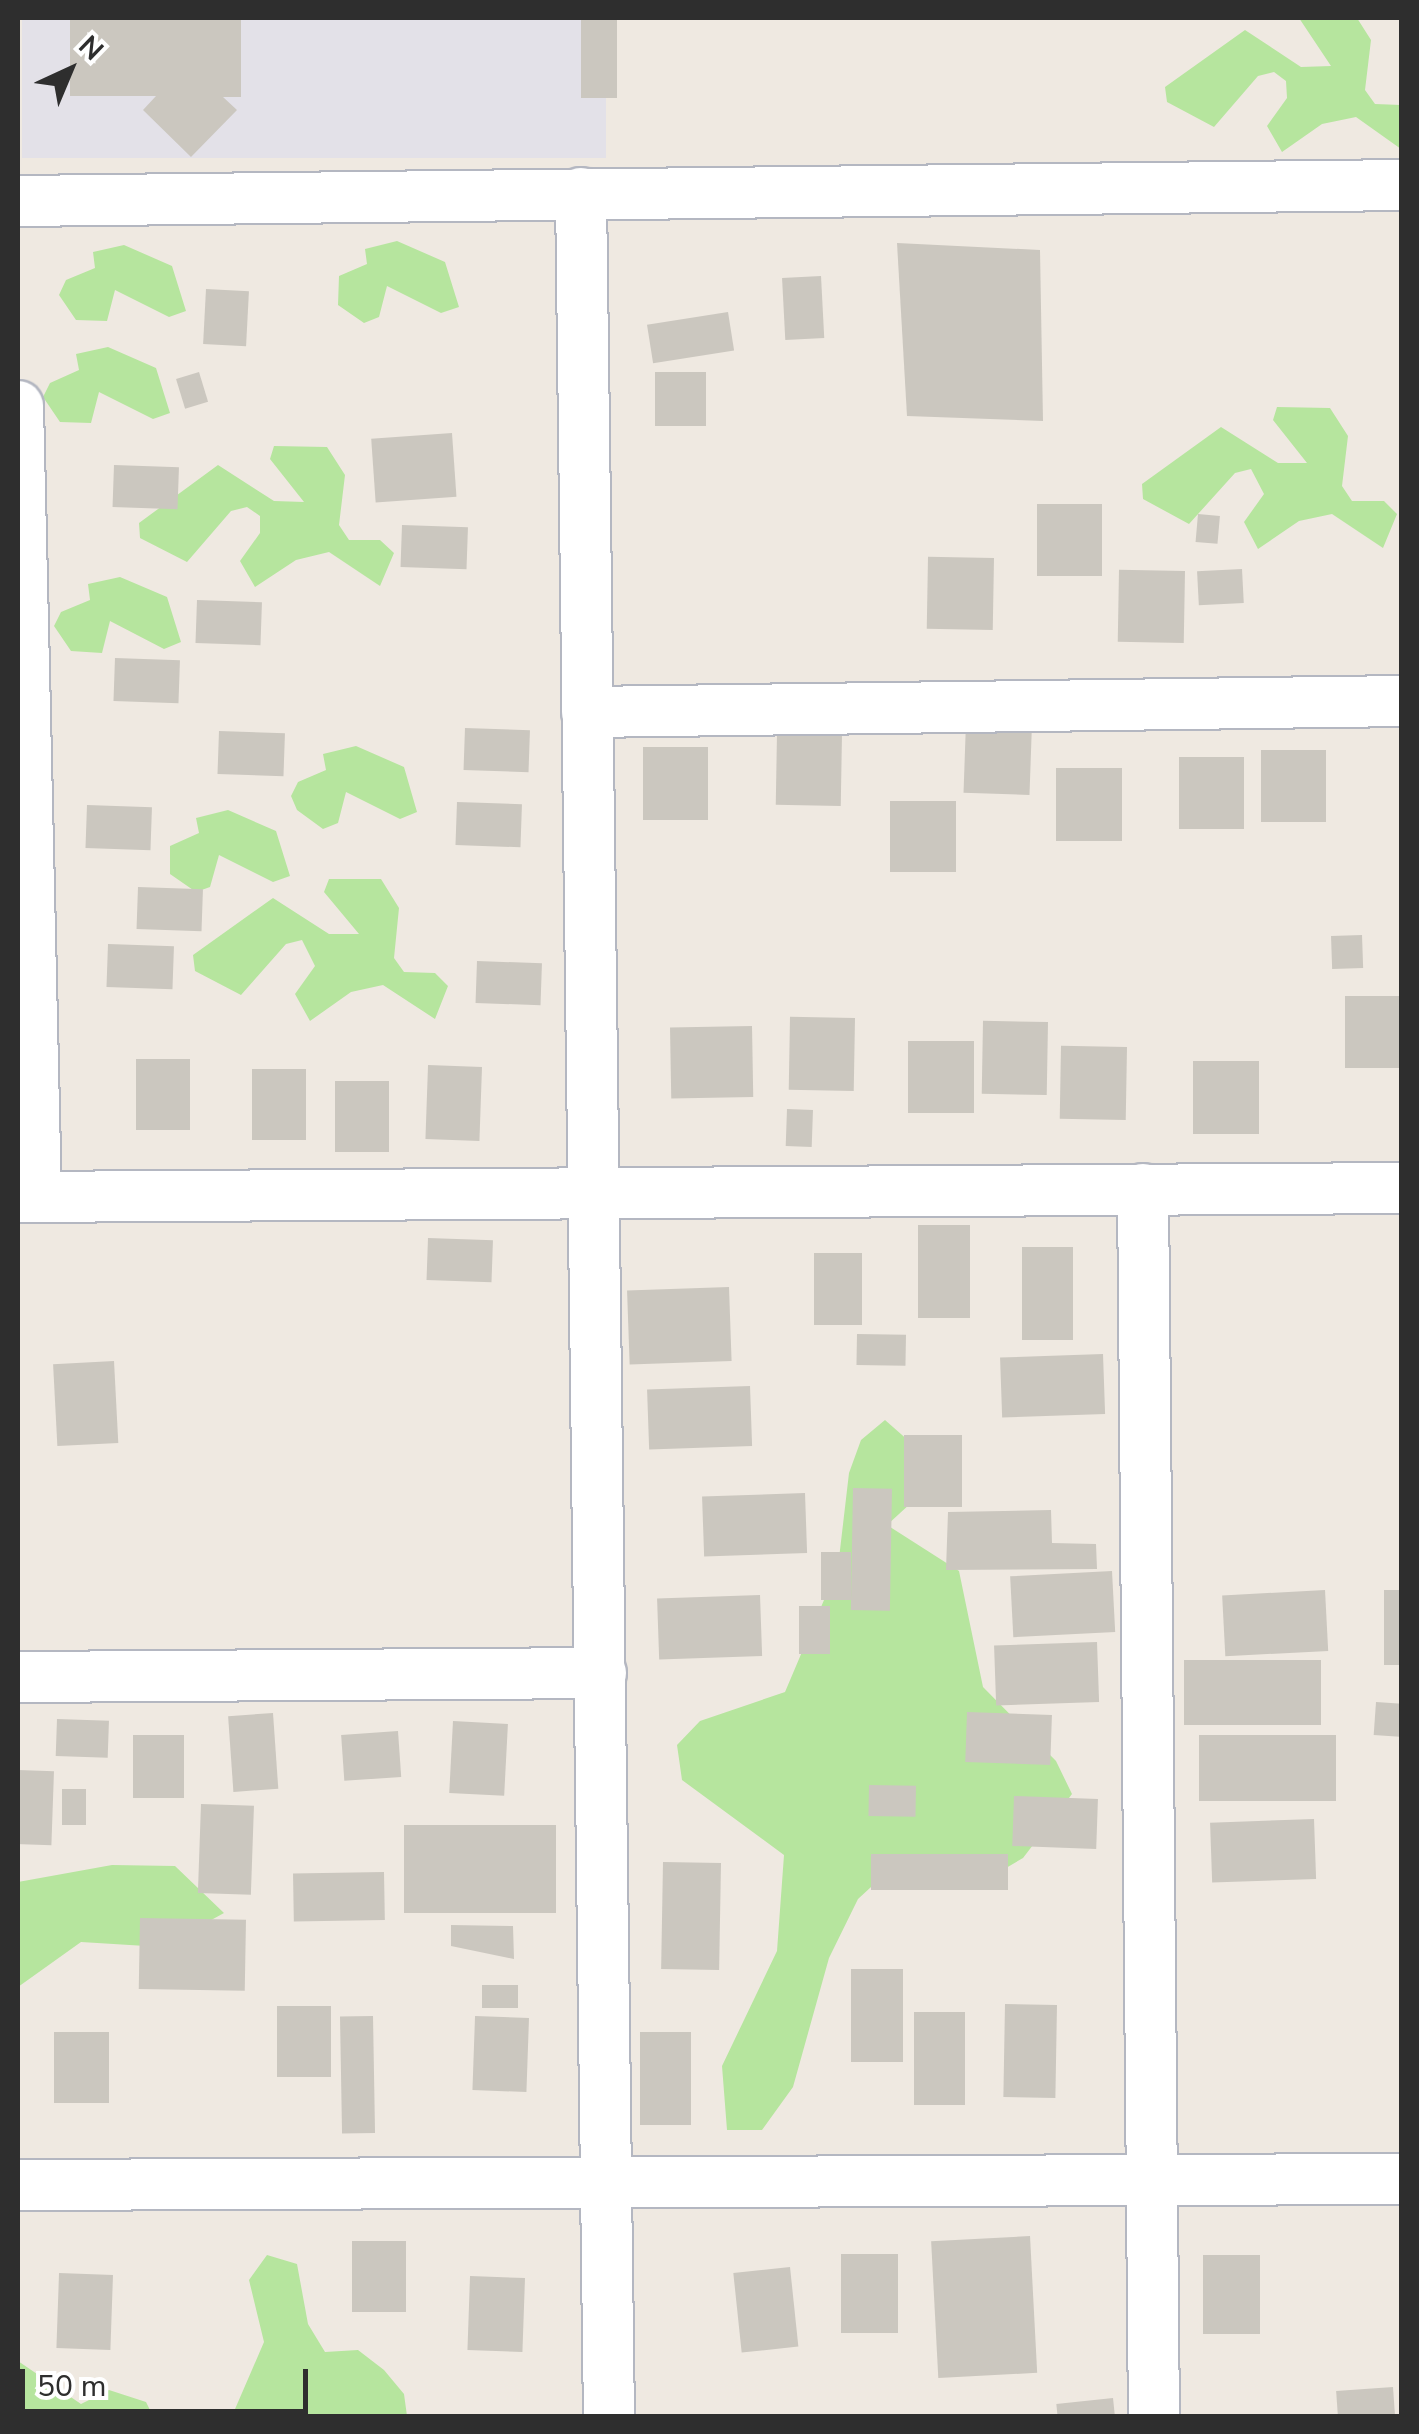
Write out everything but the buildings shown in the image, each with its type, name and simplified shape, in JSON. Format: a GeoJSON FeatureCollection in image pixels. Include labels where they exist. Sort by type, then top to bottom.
{"type":"FeatureCollection","features":[{"type":"Feature","properties":{"kind":"street"},"geometry":{"type":"LineString","coordinates":[[18,201],[1402,185]]}},
{"type":"Feature","properties":{"kind":"street"},"geometry":{"type":"LineString","coordinates":[[581,194],[609,2416]]}},
{"type":"Feature","properties":{"kind":"street"},"geometry":{"type":"LineString","coordinates":[[18,406],[27,1197],[1402,1188]]}},
{"type":"Feature","properties":{"kind":"street"},"geometry":{"type":"LineString","coordinates":[[587,712],[1402,702]]}},
{"type":"Feature","properties":{"kind":"street"},"geometry":{"type":"LineString","coordinates":[[1144,1189],[1154,2416]]}},
{"type":"Feature","properties":{"kind":"street"},"geometry":{"type":"LineString","coordinates":[[18,1677],[601,1673]]}},
{"type":"Feature","properties":{"kind":"street"},"geometry":{"type":"LineString","coordinates":[[18,2185],[1150,2176],[1402,2179]]}},
{"type":"Feature","properties":{"kind":"shaded area"},"geometry":{"type":"Polygon","coordinates":[[[22,18],[606,18],[606,158],[22,158],[22,18]]]}},
{"type":"Feature","properties":{"kind":"green space"},"geometry":{"type":"Polygon","coordinates":[[[1299,18],[1357,18],[1371,40],[1365,90],[1375,104],[1401,105],[1401,149],[1356,117],[1322,124],[1282,152],[1267,126],[1287,98],[1286,81],[1274,72],[1258,76],[1214,127],[1167,102],[1165,87],[1245,30],[1301,67],[1331,66],[1299,18]]]}},
{"type":"Feature","properties":{"kind":"green space"},"geometry":{"type":"Polygon","coordinates":[[[397,241],[445,262],[459,307],[441,313],[387,286],[379,317],[364,323],[338,305],[339,276],[367,264],[365,249],[397,241]]]}},
{"type":"Feature","properties":{"kind":"green space"},"geometry":{"type":"Polygon","coordinates":[[[124,245],[172,266],[186,311],[169,317],[115,290],[107,321],[76,320],[59,295],[66,280],[95,268],[93,252],[124,245]]]}},
{"type":"Feature","properties":{"kind":"green space"},"geometry":{"type":"Polygon","coordinates":[[[108,347],[156,368],[170,413],[153,419],[99,392],[91,423],[60,422],[43,397],[50,383],[79,370],[76,354],[108,347]]]}},
{"type":"Feature","properties":{"kind":"green space"},"geometry":{"type":"Polygon","coordinates":[[[1277,407],[1330,408],[1348,436],[1342,486],[1352,501],[1384,501],[1397,514],[1383,548],[1332,514],[1299,521],[1258,549],[1244,522],[1264,494],[1251,469],[1235,473],[1189,524],[1143,499],[1142,484],[1221,427],[1278,463],[1307,463],[1273,420],[1277,407]]]}},
{"type":"Feature","properties":{"kind":"green space"},"geometry":{"type":"Polygon","coordinates":[[[274,446],[327,447],[345,475],[339,525],[349,540],[380,540],[394,553],[380,586],[329,552],[296,560],[255,587],[240,561],[260,533],[260,516],[247,507],[231,511],[187,562],[140,538],[139,523],[218,465],[274,501],[304,502],[270,459],[274,446]]]}},
{"type":"Feature","properties":{"kind":"green space"},"geometry":{"type":"Polygon","coordinates":[[[120,577],[167,597],[181,642],[164,649],[110,621],[102,653],[71,651],[54,626],[61,612],[90,600],[88,584],[120,577]]]}},
{"type":"Feature","properties":{"kind":"green space"},"geometry":{"type":"Polygon","coordinates":[[[356,746],[404,767],[417,812],[400,819],[346,792],[338,823],[323,829],[297,810],[291,796],[298,782],[326,770],[323,754],[356,746]]]}},
{"type":"Feature","properties":{"kind":"green space"},"geometry":{"type":"Polygon","coordinates":[[[228,810],[276,831],[290,876],[273,882],[219,855],[210,887],[196,892],[170,874],[170,846],[199,833],[196,818],[228,810]]]}},
{"type":"Feature","properties":{"kind":"green space"},"geometry":{"type":"Polygon","coordinates":[[[329,879],[381,879],[399,908],[394,958],[404,972],[435,973],[448,986],[435,1019],[383,985],[351,992],[310,1021],[295,994],[315,966],[302,940],[286,944],[241,995],[195,971],[193,955],[273,898],[329,934],[359,934],[324,892],[329,879]]]}},
{"type":"Feature","properties":{"kind":"green space"},"geometry":{"type":"Polygon","coordinates":[[[885,1420],[910,1442],[911,1503],[887,1525],[959,1571],[983,1687],[1056,1761],[1072,1794],[1023,1858],[982,1882],[883,1876],[858,1899],[829,1958],[793,2087],[762,2130],[727,2130],[722,2066],[777,1951],[784,1855],[682,1780],[677,1745],[700,1721],[785,1692],[838,1567],[849,1473],[861,1440],[885,1420]]]}},
{"type":"Feature","properties":{"kind":"green space"},"geometry":{"type":"Polygon","coordinates":[[[112,1865],[175,1866],[224,1913],[162,1947],[81,1942],[18,1987],[18,1882],[112,1865]]]}},
{"type":"Feature","properties":{"kind":"green space"},"geometry":{"type":"Polygon","coordinates":[[[267,2255],[297,2264],[308,2324],[325,2352],[358,2350],[384,2370],[404,2394],[407,2416],[232,2416],[264,2342],[249,2280],[267,2255]]]}},
{"type":"Feature","properties":{"kind":"green space"},"geometry":{"type":"Polygon","coordinates":[[[18,2361],[81,2404],[109,2390],[146,2402],[153,2416],[18,2416],[18,2361]]]}}]}
